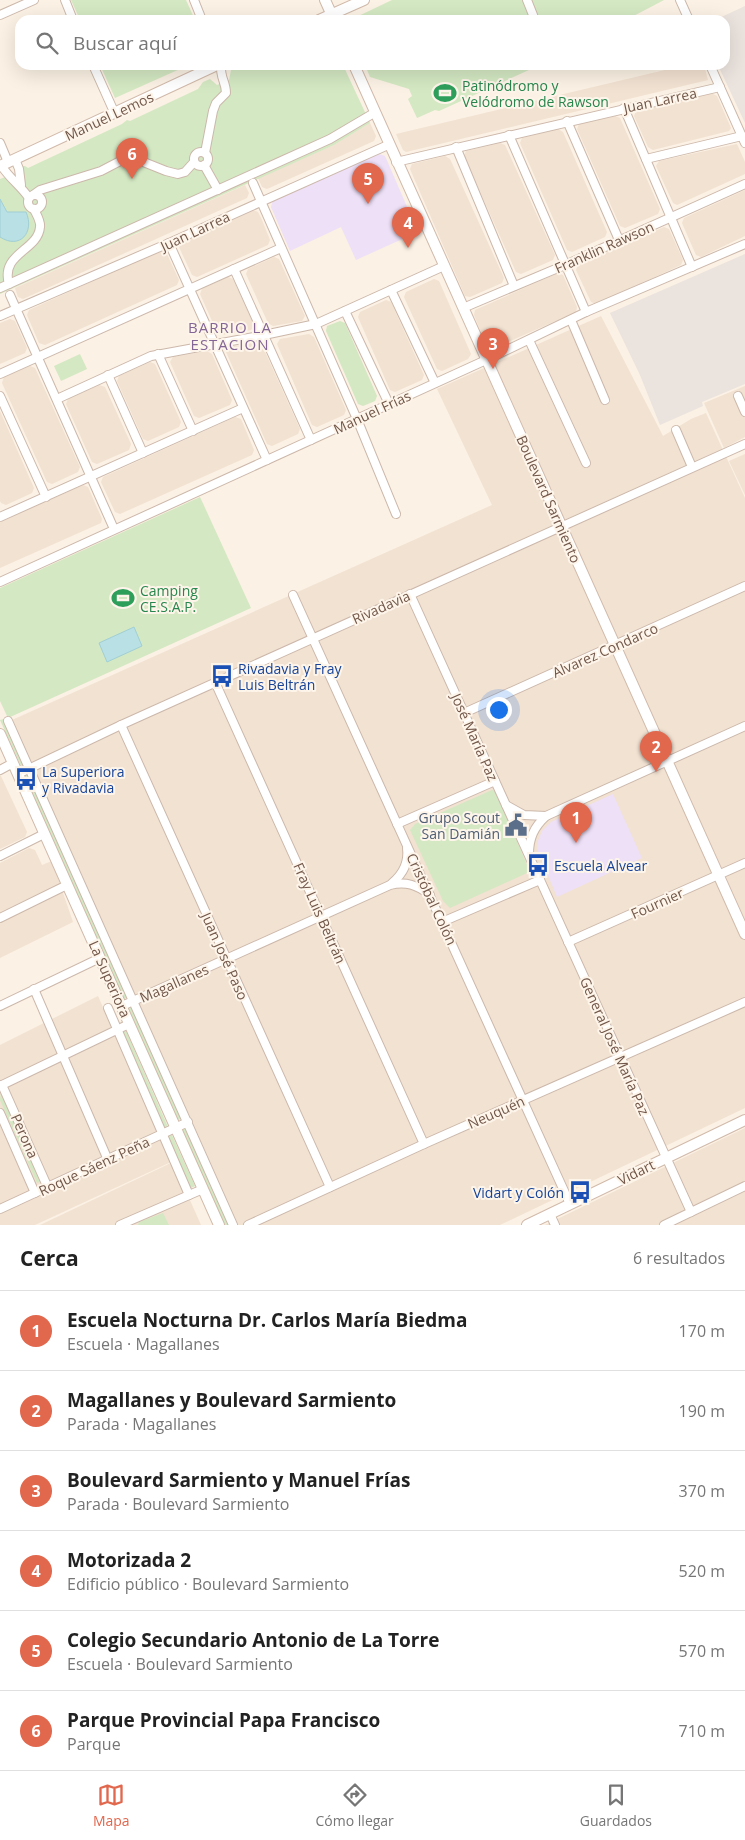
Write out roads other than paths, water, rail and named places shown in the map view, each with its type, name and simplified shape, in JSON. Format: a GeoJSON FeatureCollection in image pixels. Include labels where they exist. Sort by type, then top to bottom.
{"type":"FeatureCollection","features":[{"type":"Feature","properties":{"kind":"street"},"geometry":{"type":"LineString","coordinates":[[0,15],[34,0]]}},
{"type":"Feature","properties":{"kind":"street"},"geometry":{"type":"LineString","coordinates":[[65,0],[72,15]]}},
{"type":"Feature","properties":{"kind":"street"},"geometry":{"type":"LineString","coordinates":[[194,0],[200,15]]}},
{"type":"Feature","properties":{"kind":"street"},"geometry":{"type":"LineString","coordinates":[[325,0],[332,15]]}},
{"type":"Feature","properties":{"kind":"street"},"geometry":{"type":"LineString","coordinates":[[337,15],[364,0]]}},
{"type":"Feature","properties":{"kind":"street"},"geometry":{"type":"LineString","coordinates":[[527,0],[533,15]]}},
{"type":"Feature","properties":{"kind":"street"},"geometry":{"type":"LineString","coordinates":[[680,0],[687,15]]}},
{"type":"Feature","properties":{"kind":"street"},"geometry":{"type":"LineString","coordinates":[[96,70],[115,114]]}},
{"type":"Feature","properties":{"kind":"street","name":"Manuel Lemos"},"geometry":{"type":"LineString","coordinates":[[6,163],[208,70]]}},
{"type":"Feature","properties":{"kind":"street"},"geometry":{"type":"LineString","coordinates":[[204,165],[208,160],[205,153],[213,111],[216,103],[226,93],[220,70]]}},
{"type":"Feature","properties":{"kind":"street","name":"Boulevard Sarmiento"},"geometry":{"type":"LineString","coordinates":[[356,70],[745,934]]}},
{"type":"Feature","properties":{"kind":"street"},"geometry":{"type":"LineString","coordinates":[[646,159],[743,139],[712,70]]}},
{"type":"Feature","properties":{"kind":"street","name":"Juan Larrea"},"geometry":{"type":"LineString","coordinates":[[396,162],[720,87]]}},
{"type":"Feature","properties":{"kind":"street"},"geometry":{"type":"LineString","coordinates":[[624,108],[692,267]]}},
{"type":"Feature","properties":{"kind":"street"},"geometry":{"type":"LineString","coordinates":[[0,288],[330,139],[374,113]]}},
{"type":"Feature","properties":{"kind":"street"},"geometry":{"type":"LineString","coordinates":[[567,121],[619,240]]}},
{"type":"Feature","properties":{"kind":"street"},"geometry":{"type":"LineString","coordinates":[[508,135],[586,312]]}},
{"type":"Feature","properties":{"kind":"street"},"geometry":{"type":"LineString","coordinates":[[0,143],[10,177],[31,197]]}},
{"type":"Feature","properties":{"kind":"street","name":"Juan Larrea"},"geometry":{"type":"LineString","coordinates":[[0,316],[169,243],[388,144]]}},
{"type":"Feature","properties":{"kind":"street"},"geometry":{"type":"LineString","coordinates":[[456,147],[514,286]]}},
{"type":"Feature","properties":{"kind":"street"},"geometry":{"type":"LineString","coordinates":[[10,284],[6,273],[8,264],[16,254],[28,246],[39,232],[40,223],[34,209],[29,205],[31,197],[40,190],[107,168],[124,160],[136,159],[178,174],[185,172],[194,162],[196,153],[205,153]]}},
{"type":"Feature","properties":{"kind":"street"},"geometry":{"type":"LineString","coordinates":[[194,162],[200,166],[204,165]]}},
{"type":"Feature","properties":{"kind":"street"},"geometry":{"type":"LineString","coordinates":[[6,163],[19,169],[22,187]]}},
{"type":"Feature","properties":{"kind":"street"},"geometry":{"type":"LineString","coordinates":[[204,165],[218,190]]}},
{"type":"Feature","properties":{"kind":"street"},"geometry":{"type":"LineString","coordinates":[[252,184],[316,324],[396,514]]}},
{"type":"Feature","properties":{"kind":"street","name":"Franklin Rawson"},"geometry":{"type":"LineString","coordinates":[[463,308],[565,265],[745,184]]}},
{"type":"Feature","properties":{"kind":"street"},"geometry":{"type":"LineString","coordinates":[[31,197],[40,196],[42,200],[40,207],[34,209]]}},
{"type":"Feature","properties":{"kind":"street"},"geometry":{"type":"LineString","coordinates":[[169,243],[267,460]]}},
{"type":"Feature","properties":{"kind":"street","name":"Manuel Frías"},"geometry":{"type":"LineString","coordinates":[[0,582],[486,360],[586,312],[745,244]]}},
{"type":"Feature","properties":{"kind":"street"},"geometry":{"type":"LineString","coordinates":[[0,374],[281,248]]}},
{"type":"Feature","properties":{"kind":"street"},"geometry":{"type":"LineString","coordinates":[[57,399],[151,356],[316,324],[444,266]]}},
{"type":"Feature","properties":{"kind":"street"},"geometry":{"type":"LineString","coordinates":[[234,269],[311,440]]}},
{"type":"Feature","properties":{"kind":"street"},"geometry":{"type":"LineString","coordinates":[[391,290],[435,383]]}},
{"type":"Feature","properties":{"kind":"street"},"geometry":{"type":"LineString","coordinates":[[10,295],[114,529]]}},
{"type":"Feature","properties":{"kind":"street"},"geometry":{"type":"LineString","coordinates":[[345,311],[389,404]]}},
{"type":"Feature","properties":{"kind":"street"},"geometry":{"type":"LineString","coordinates":[[570,320],[605,400]]}},
{"type":"Feature","properties":{"kind":"street"},"geometry":{"type":"LineString","coordinates":[[529,340],[586,463]]}},
{"type":"Feature","properties":{"kind":"street"},"geometry":{"type":"LineString","coordinates":[[158,354],[193,430]]}},
{"type":"Feature","properties":{"kind":"street"},"geometry":{"type":"LineString","coordinates":[[108,375],[143,453]]}},
{"type":"Feature","properties":{"kind":"street"},"geometry":{"type":"LineString","coordinates":[[0,396],[46,497]]}},
{"type":"Feature","properties":{"kind":"street"},"geometry":{"type":"LineString","coordinates":[[738,396],[745,412]]}},
{"type":"Feature","properties":{"kind":"street"},"geometry":{"type":"LineString","coordinates":[[0,516],[243,408]]}},
{"type":"Feature","properties":{"kind":"street"},"geometry":{"type":"LineString","coordinates":[[676,430],[692,467]]}},
{"type":"Feature","properties":{"kind":"street","name":"Rivadavia"},"geometry":{"type":"LineString","coordinates":[[18,774],[120,725],[745,444]]}},
{"type":"Feature","properties":{"kind":"street","name":"Alvarez Condarco"},"geometry":{"type":"LineString","coordinates":[[464,713],[745,586]]}},
{"type":"Feature","properties":{"kind":"street","name":"José María Paz"},"geometry":{"type":"LineString","coordinates":[[410,594],[540,880]]}},
{"type":"Feature","properties":{"kind":"street","name":"Cristóbal Colón"},"geometry":{"type":"LineString","coordinates":[[293,595],[570,1204]]}},
{"type":"Feature","properties":{"kind":"street","name":"Fray Luis Beltrán"},"geometry":{"type":"LineString","coordinates":[[215,682],[424,1144]]}},
{"type":"Feature","properties":{"kind":"street"},"geometry":{"type":"LineString","coordinates":[[8,721],[233,1225]]}},
{"type":"Feature","properties":{"kind":"street","name":"Juan José Paso"},"geometry":{"type":"LineString","coordinates":[[120,725],[330,1187]]}},
{"type":"Feature","properties":{"kind":"street"},"geometry":{"type":"LineString","coordinates":[[529,856],[532,833],[539,822],[546,816],[745,726]]}},
{"type":"Feature","properties":{"kind":"street","name":"La Superiora"},"geometry":{"type":"LineString","coordinates":[[0,734],[177,1127],[219,1225]]}},
{"type":"Feature","properties":{"kind":"street"},"geometry":{"type":"LineString","coordinates":[[0,770],[13,764]]}},
{"type":"Feature","properties":{"kind":"street"},"geometry":{"type":"LineString","coordinates":[[397,824],[495,781]]}},
{"type":"Feature","properties":{"kind":"street"},"geometry":{"type":"LineString","coordinates":[[506,805],[524,815],[546,816]]}},
{"type":"Feature","properties":{"kind":"street"},"geometry":{"type":"LineString","coordinates":[[0,856],[44,834]]}},
{"type":"Feature","properties":{"kind":"street","name":"Magallanes"},"geometry":{"type":"LineString","coordinates":[[390,885],[403,873],[408,854],[406,843]]}},
{"type":"Feature","properties":{"kind":"street","name":"Fournier"},"geometry":{"type":"LineString","coordinates":[[568,942],[745,863]]}},
{"type":"Feature","properties":{"kind":"street"},"geometry":{"type":"LineString","coordinates":[[442,922],[540,880]]}},
{"type":"Feature","properties":{"kind":"street","name":"General José María Paz"},"geometry":{"type":"LineString","coordinates":[[540,880],[691,1212]]}},
{"type":"Feature","properties":{"kind":"street","name":"Magallanes"},"geometry":{"type":"LineString","coordinates":[[122,1006],[390,885],[400,882],[410,884],[419,887],[431,896]]}},
{"type":"Feature","properties":{"kind":"street"},"geometry":{"type":"LineString","coordinates":[[0,918],[67,885]]}},
{"type":"Feature","properties":{"kind":"street"},"geometry":{"type":"LineString","coordinates":[[0,1006],[100,958]]}},
{"type":"Feature","properties":{"kind":"street"},"geometry":{"type":"LineString","coordinates":[[34,989],[108,1160]]}},
{"type":"Feature","properties":{"kind":"street","name":"Neuquén"},"geometry":{"type":"LineString","coordinates":[[248,1225],[424,1144],[745,1002]]}},
{"type":"Feature","properties":{"kind":"street"},"geometry":{"type":"LineString","coordinates":[[108,1008],[189,1195]]}},
{"type":"Feature","properties":{"kind":"street"},"geometry":{"type":"LineString","coordinates":[[1,1086],[129,1024]]}},
{"type":"Feature","properties":{"kind":"street","name":"Perona"},"geometry":{"type":"LineString","coordinates":[[1,1086],[48,1188]]}},
{"type":"Feature","properties":{"kind":"street","name":"Perona"},"geometry":{"type":"LineString","coordinates":[[0,1113],[35,1193]]}},
{"type":"Feature","properties":{"kind":"street","name":"Vidart"},"geometry":{"type":"LineString","coordinates":[[527,1225],[745,1120]]}},
{"type":"Feature","properties":{"kind":"street","name":"Roque Sáenz Peña"},"geometry":{"type":"LineString","coordinates":[[0,1209],[188,1122]]}},
{"type":"Feature","properties":{"kind":"street"},"geometry":{"type":"LineString","coordinates":[[664,1225],[745,1186]]}},
{"type":"Feature","properties":{"kind":"street"},"geometry":{"type":"LineString","coordinates":[[125,1224],[203,1188]]}},
{"type":"Feature","properties":{"kind":"street"},"geometry":{"type":"LineString","coordinates":[[550,1214],[555,1225]]}},
{"type":"Feature","properties":{"kind":"water"},"geometry":{"type":"Polygon","coordinates":[[[0,199],[7,212],[26,212],[29,226],[24,237],[19,240],[7,240],[0,237],[0,199]]]}},
{"type":"Feature","properties":{"kind":"water"},"geometry":{"type":"Polygon","coordinates":[[[134,627],[142,646],[107,662],[99,643],[134,627]]]}},
{"type":"Feature","properties":{"kind":"place","name":"Patinódromo y Velódromo de Rawson"},"geometry":{"type":"Point","coordinates":[445,93]}},
{"type":"Feature","properties":{"kind":"place","name":"Parque Provincial Papa Francisco"},"geometry":{"type":"Point","coordinates":[132,179]}},
{"type":"Feature","properties":{"kind":"place","name":"Colegio Secundario Antonio de La Torre"},"geometry":{"type":"Point","coordinates":[368,204]}},
{"type":"Feature","properties":{"kind":"place","name":"Motorizada 2"},"geometry":{"type":"Point","coordinates":[408,248]}},
{"type":"Feature","properties":{"kind":"place","name":"Boulevard Sarmiento y Manuel Frías"},"geometry":{"type":"Point","coordinates":[493,369]}},
{"type":"Feature","properties":{"kind":"place","name":"Camping CE.S.A.P."},"geometry":{"type":"Point","coordinates":[123,598]}},
{"type":"Feature","properties":{"kind":"place","name":"Rivadavia y Fray Luis Beltrán"},"geometry":{"type":"Point","coordinates":[222,676]}},
{"type":"Feature","properties":{"kind":"place","name":"Magallanes y Boulevard Sarmiento"},"geometry":{"type":"Point","coordinates":[656,772]}},
{"type":"Feature","properties":{"kind":"place","name":"La Superiora y Rivadavia"},"geometry":{"type":"Point","coordinates":[26,779]}},
{"type":"Feature","properties":{"kind":"place","name":"Grupo Scout San Damián"},"geometry":{"type":"Point","coordinates":[516,825]}},
{"type":"Feature","properties":{"kind":"place","name":"Escuela Nocturna Dr. Carlos María Biedma"},"geometry":{"type":"Point","coordinates":[576,843]}},
{"type":"Feature","properties":{"kind":"place","name":"Escuela Alvear"},"geometry":{"type":"Point","coordinates":[538,865]}},
{"type":"Feature","properties":{"kind":"place","name":"Vidart y Colón"},"geometry":{"type":"Point","coordinates":[580,1192]}},
{"type":"Feature","properties":{"kind":"district","name":"BARRIO LA ESTACION"},"geometry":{"type":"Point","coordinates":[230,336]}}]}
